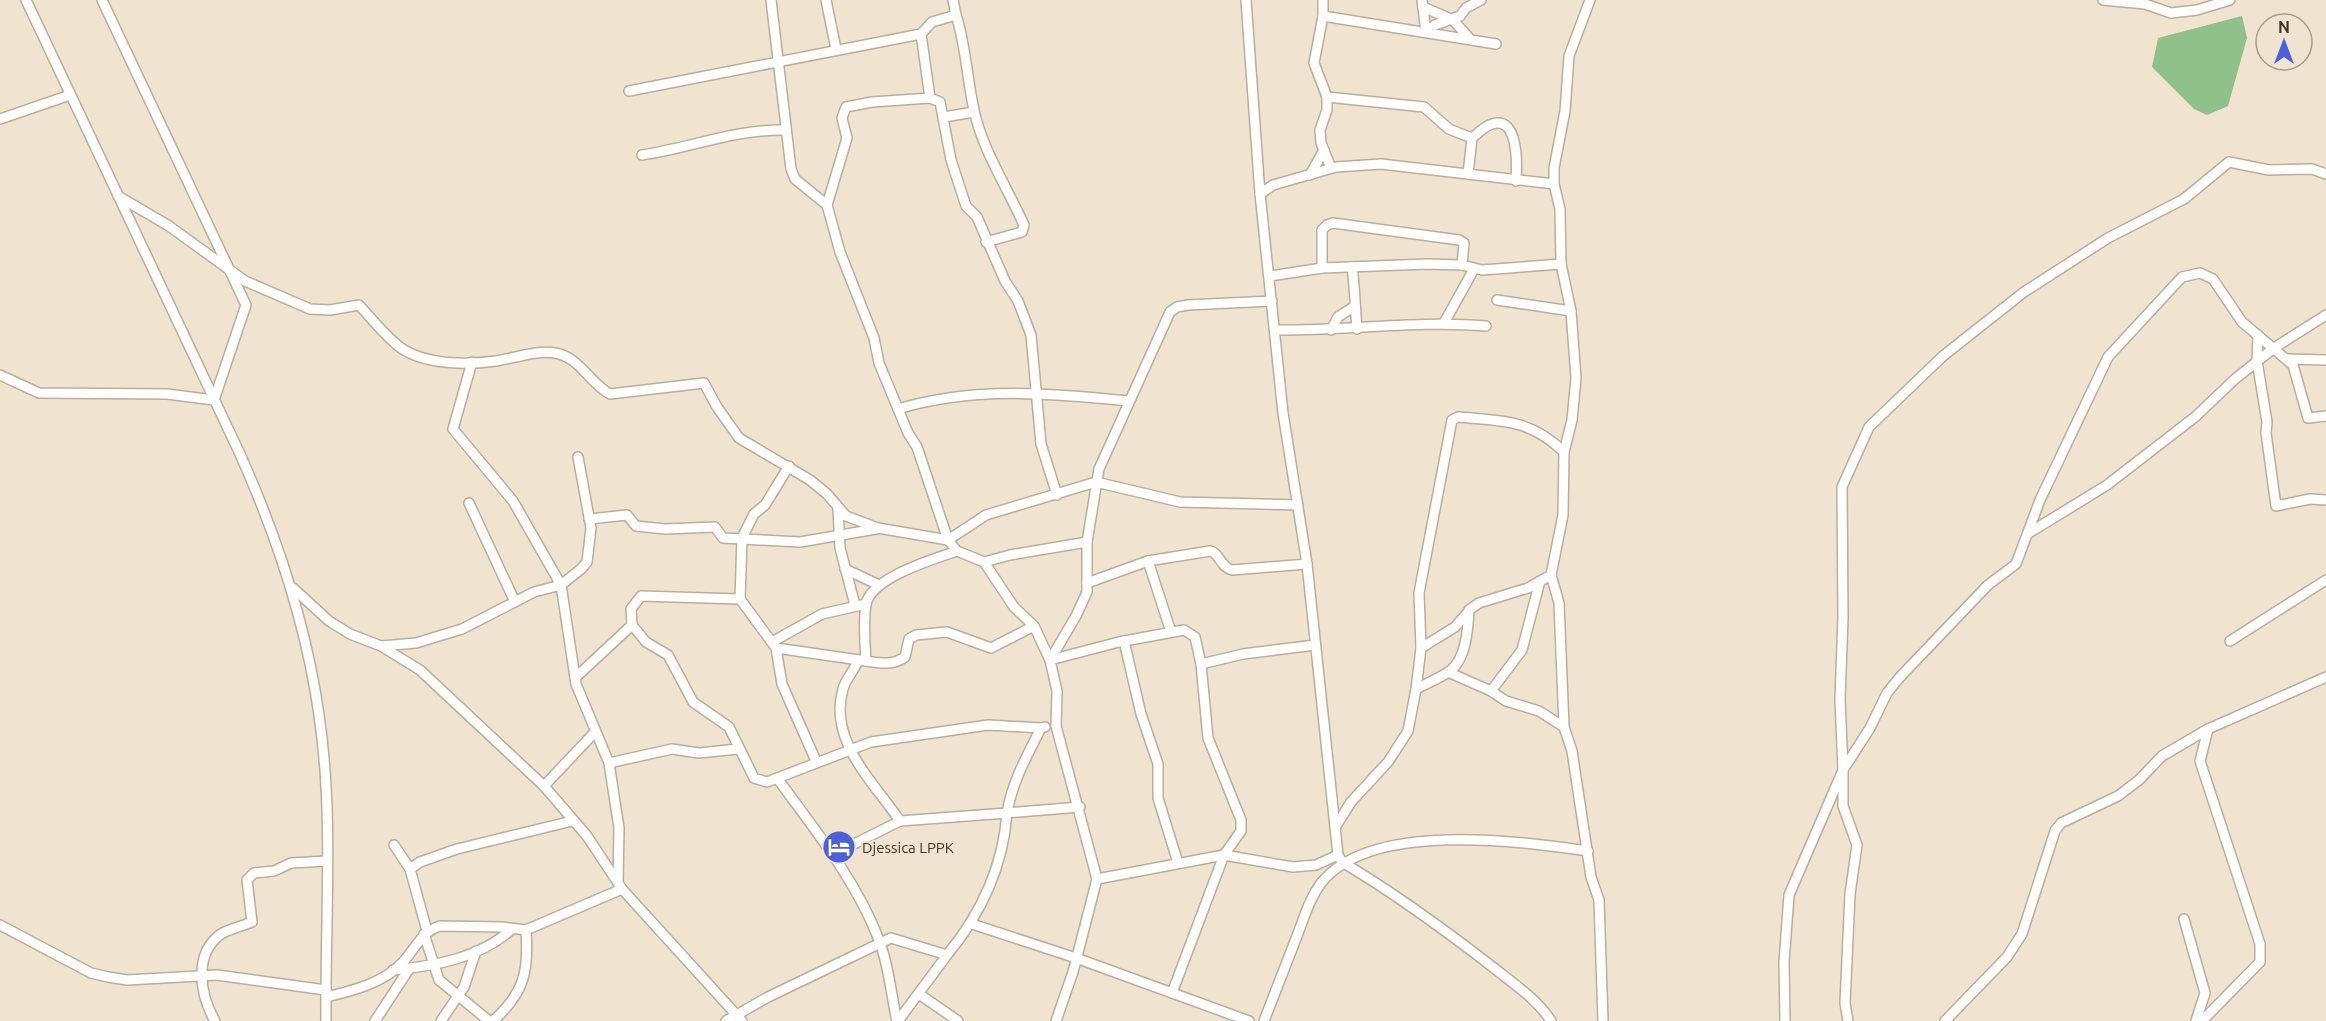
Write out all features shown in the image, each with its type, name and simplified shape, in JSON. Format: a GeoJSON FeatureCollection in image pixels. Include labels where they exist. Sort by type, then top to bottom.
{"type":"FeatureCollection","features":[{"type":"Feature","properties":{"kind":"street"},"geometry":{"type":"LineString","coordinates":[[26,0],[267,516],[293,588],[310,659],[320,716],[325,773],[326,1021]]}},
{"type":"Feature","properties":{"kind":"street"},"geometry":{"type":"LineString","coordinates":[[102,0],[246,305],[214,400]]}},
{"type":"Feature","properties":{"kind":"street"},"geometry":{"type":"LineString","coordinates":[[771,0],[790,169],[795,179],[827,205]]}},
{"type":"Feature","properties":{"kind":"street"},"geometry":{"type":"LineString","coordinates":[[826,0],[836,50]]}},
{"type":"Feature","properties":{"kind":"street"},"geometry":{"type":"LineString","coordinates":[[952,0],[963,41],[974,112],[997,171],[1024,225],[1022,232],[986,242]]}},
{"type":"Feature","properties":{"kind":"street"},"geometry":{"type":"LineString","coordinates":[[1246,0],[1260,194],[1283,413],[1307,564],[1340,858],[1321,883],[1308,906],[1264,1021]]}},
{"type":"Feature","properties":{"kind":"street"},"geometry":{"type":"LineString","coordinates":[[1323,0],[1323,16],[1313,54],[1314,63],[1327,97],[1327,110],[1320,130],[1331,168]]}},
{"type":"Feature","properties":{"kind":"street"},"geometry":{"type":"LineString","coordinates":[[1426,32],[1435,25],[1453,20],[1466,8],[1481,0]]}},
{"type":"Feature","properties":{"kind":"street"},"geometry":{"type":"LineString","coordinates":[[1590,0],[1569,56],[1565,111],[1554,168],[1554,184],[1560,208],[1561,264],[1571,311],[1575,393],[1564,452],[1563,515],[1551,575],[1559,603],[1564,727],[1572,751],[1591,877],[1599,900],[1603,1021]]}},
{"type":"Feature","properties":{"kind":"street"},"geometry":{"type":"LineString","coordinates":[[2103,0],[2145,4],[2171,13],[2198,10],[2230,0]]}},
{"type":"Feature","properties":{"kind":"street"},"geometry":{"type":"LineString","coordinates":[[1423,4],[1426,32]]}},
{"type":"Feature","properties":{"kind":"street"},"geometry":{"type":"LineString","coordinates":[[1423,4],[1453,20],[1470,39]]}},
{"type":"Feature","properties":{"kind":"street"},"geometry":{"type":"LineString","coordinates":[[628,91],[921,34],[932,22],[956,15]]}},
{"type":"Feature","properties":{"kind":"street"},"geometry":{"type":"LineString","coordinates":[[1323,16],[1496,44]]}},
{"type":"Feature","properties":{"kind":"street"},"geometry":{"type":"LineString","coordinates":[[921,34],[930,98]]}},
{"type":"Feature","properties":{"kind":"street"},"geometry":{"type":"LineString","coordinates":[[0,119],[70,95]]}},
{"type":"Feature","properties":{"kind":"street"},"geometry":{"type":"LineString","coordinates":[[1327,97],[1424,107],[1449,129],[1472,138]]}},
{"type":"Feature","properties":{"kind":"street"},"geometry":{"type":"LineString","coordinates":[[1056,1021],[1097,879],[1080,807],[1056,726],[1057,691],[1050,660],[1034,626],[1014,607],[984,562],[957,551],[948,540],[917,447],[879,363],[867,319],[840,252],[827,205],[847,138],[843,118],[846,107],[872,102],[930,98],[940,102],[951,159],[966,206],[977,217],[986,242],[1018,301],[1031,335],[1041,444],[1057,495]]}},
{"type":"Feature","properties":{"kind":"street"},"geometry":{"type":"LineString","coordinates":[[944,117],[974,112]]}},
{"type":"Feature","properties":{"kind":"street"},"geometry":{"type":"LineString","coordinates":[[1468,174],[1472,138],[1491,124],[1499,123],[1510,130],[1517,159],[1516,181]]}},
{"type":"Feature","properties":{"kind":"street"},"geometry":{"type":"LineString","coordinates":[[642,155],[724,139],[746,131],[785,130]]}},
{"type":"Feature","properties":{"kind":"street"},"geometry":{"type":"LineString","coordinates":[[1310,175],[1324,150]]}},
{"type":"Feature","properties":{"kind":"street"},"geometry":{"type":"LineString","coordinates":[[1848,1021],[1845,1003],[1850,894],[1857,845],[1843,806],[1844,770],[1840,699],[1844,617],[1842,487],[1869,427],[1943,356],[2024,292],[2108,238],[2184,199],[2229,162],[2269,170],[2312,169],[2326,166]]}},
{"type":"Feature","properties":{"kind":"street"},"geometry":{"type":"LineString","coordinates":[[1260,194],[1274,185],[1331,168],[1381,164],[1554,184]]}},
{"type":"Feature","properties":{"kind":"street"},"geometry":{"type":"LineString","coordinates":[[2312,169],[2326,174]]}},
{"type":"Feature","properties":{"kind":"street"},"geometry":{"type":"LineString","coordinates":[[118,196],[169,226],[245,281],[310,309],[330,310],[359,305],[396,343],[424,358],[472,362],[557,354],[575,361],[610,394],[704,383],[717,407],[739,438],[789,466],[827,494],[846,516],[878,528],[948,540],[986,515],[1096,482],[1180,502],[1298,505]]}},
{"type":"Feature","properties":{"kind":"street"},"geometry":{"type":"LineString","coordinates":[[1322,268],[1322,230],[1333,223],[1459,240],[1464,243],[1462,266]]}},
{"type":"Feature","properties":{"kind":"street"},"geometry":{"type":"LineString","coordinates":[[1270,276],[1322,268],[1462,266],[1474,269],[1561,264]]}},
{"type":"Feature","properties":{"kind":"street"},"geometry":{"type":"LineString","coordinates":[[1352,267],[1357,290],[1355,306],[1357,329]]}},
{"type":"Feature","properties":{"kind":"street"},"geometry":{"type":"LineString","coordinates":[[1444,322],[1474,269]]}},
{"type":"Feature","properties":{"kind":"street"},"geometry":{"type":"LineString","coordinates":[[1785,1021],[1784,962],[1789,895],[1844,770],[1870,728],[1887,693],[1934,640],[1975,602],[1988,585],[2016,564],[2040,500],[2108,357],[2182,277],[2200,273],[2213,279],[2242,322],[2293,364],[2308,418],[2326,416]]}},
{"type":"Feature","properties":{"kind":"street"},"geometry":{"type":"LineString","coordinates":[[1497,300],[1571,311]]}},
{"type":"Feature","properties":{"kind":"street"},"geometry":{"type":"LineString","coordinates":[[1050,660],[1080,608],[1088,583],[1087,542],[1099,469],[1170,312],[1178,306],[1272,301]]}},
{"type":"Feature","properties":{"kind":"street"},"geometry":{"type":"LineString","coordinates":[[1331,330],[1338,317],[1355,306]]}},
{"type":"Feature","properties":{"kind":"street"},"geometry":{"type":"LineString","coordinates":[[2028,534],[2107,485],[2204,410],[2257,361],[2326,315]]}},
{"type":"Feature","properties":{"kind":"street"},"geometry":{"type":"LineString","coordinates":[[1275,330],[1357,329],[1444,322],[1486,326]]}},
{"type":"Feature","properties":{"kind":"street"},"geometry":{"type":"LineString","coordinates":[[2258,335],[2257,361],[2264,397],[2276,506],[2310,499],[2326,500]]}},
{"type":"Feature","properties":{"kind":"street"},"geometry":{"type":"LineString","coordinates":[[2287,359],[2326,360]]}},
{"type":"Feature","properties":{"kind":"street"},"geometry":{"type":"LineString","coordinates":[[472,362],[453,429],[513,501],[561,585],[575,678],[609,763],[619,828],[620,887]]}},
{"type":"Feature","properties":{"kind":"street"},"geometry":{"type":"LineString","coordinates":[[0,375],[39,393],[167,394],[214,400]]}},
{"type":"Feature","properties":{"kind":"street"},"geometry":{"type":"LineString","coordinates":[[898,409],[972,394],[1035,393],[1129,401]]}},
{"type":"Feature","properties":{"kind":"street"},"geometry":{"type":"LineString","coordinates":[[1336,826],[1351,802],[1388,762],[1408,731],[1421,648],[1419,593],[1452,420],[1458,417],[1523,423],[1548,437],[1564,452]]}},
{"type":"Feature","properties":{"kind":"street"},"geometry":{"type":"LineString","coordinates":[[381,646],[405,645],[462,629],[534,592],[561,585],[586,562],[590,519],[579,457]]}},
{"type":"Feature","properties":{"kind":"street"},"geometry":{"type":"LineString","coordinates":[[789,466],[765,505],[754,514],[742,538],[740,599],[774,645],[782,684],[816,761]]}},
{"type":"Feature","properties":{"kind":"street"},"geometry":{"type":"LineString","coordinates":[[469,502],[515,602]]}},
{"type":"Feature","properties":{"kind":"street"},"geometry":{"type":"LineString","coordinates":[[838,509],[839,537],[855,605]]}},
{"type":"Feature","properties":{"kind":"street"},"geometry":{"type":"LineString","coordinates":[[590,519],[620,514],[627,515],[636,526],[665,530],[715,527],[723,538],[800,542],[839,537],[878,528]]}},
{"type":"Feature","properties":{"kind":"street"},"geometry":{"type":"LineString","coordinates":[[984,562],[1010,555],[1087,542]]}},
{"type":"Feature","properties":{"kind":"street"},"geometry":{"type":"LineString","coordinates":[[900,821],[849,749],[839,724],[843,688],[862,660],[866,604],[879,585],[915,567],[957,551]]}},
{"type":"Feature","properties":{"kind":"street"},"geometry":{"type":"LineString","coordinates":[[1088,583],[1148,561],[1210,551],[1217,555],[1225,568],[1232,570],[1307,564]]}},
{"type":"Feature","properties":{"kind":"street"},"geometry":{"type":"LineString","coordinates":[[1148,561],[1171,632]]}},
{"type":"Feature","properties":{"kind":"street"},"geometry":{"type":"LineString","coordinates":[[845,569],[879,585]]}},
{"type":"Feature","properties":{"kind":"street"},"geometry":{"type":"LineString","coordinates":[[1421,648],[1455,627],[1469,610],[1479,603],[1528,588],[1551,575]]}},
{"type":"Feature","properties":{"kind":"street"},"geometry":{"type":"LineString","coordinates":[[2230,641],[2326,580]]}},
{"type":"Feature","properties":{"kind":"street"},"geometry":{"type":"LineString","coordinates":[[1491,691],[1522,650],[1540,581]]}},
{"type":"Feature","properties":{"kind":"street"},"geometry":{"type":"LineString","coordinates":[[293,588],[329,621],[351,634],[381,646],[420,669],[544,786],[587,836],[620,887],[740,1018]]}},
{"type":"Feature","properties":{"kind":"street"},"geometry":{"type":"LineString","coordinates":[[740,599],[641,596],[631,609],[632,625],[646,642],[668,655],[693,702],[729,727],[754,778],[767,782],[816,761],[881,740],[988,725],[1041,728],[1056,726]]}},
{"type":"Feature","properties":{"kind":"street"},"geometry":{"type":"LineString","coordinates":[[774,645],[822,614],[866,604]]}},
{"type":"Feature","properties":{"kind":"street"},"geometry":{"type":"LineString","coordinates":[[1416,689],[1448,672],[1461,656],[1469,610]]}},
{"type":"Feature","properties":{"kind":"street"},"geometry":{"type":"LineString","coordinates":[[575,678],[632,625]]}},
{"type":"Feature","properties":{"kind":"street"},"geometry":{"type":"LineString","coordinates":[[774,645],[889,664],[905,657],[909,639],[916,635],[950,633],[992,648],[1034,626]]}},
{"type":"Feature","properties":{"kind":"street"},"geometry":{"type":"LineString","coordinates":[[1050,660],[1124,641],[1171,632],[1184,630],[1195,637],[1201,664],[1208,738],[1241,820],[1241,831],[1224,855],[1172,993]]}},
{"type":"Feature","properties":{"kind":"street"},"geometry":{"type":"LineString","coordinates":[[1124,641],[1140,714],[1158,764],[1158,798],[1178,863]]}},
{"type":"Feature","properties":{"kind":"street"},"geometry":{"type":"LineString","coordinates":[[1201,664],[1243,654],[1315,645]]}},
{"type":"Feature","properties":{"kind":"street"},"geometry":{"type":"LineString","coordinates":[[1448,672],[1491,691],[1506,701],[1539,711],[1564,727]]}},
{"type":"Feature","properties":{"kind":"street"},"geometry":{"type":"LineString","coordinates":[[1945,1021],[2007,957],[2022,934],[2053,838],[2061,823],[2118,796],[2139,780],[2162,756],[2208,729],[2326,677]]}},
{"type":"Feature","properties":{"kind":"street"},"geometry":{"type":"LineString","coordinates":[[898,1021],[972,924],[999,862],[1010,792],[1041,728]]}},
{"type":"Feature","properties":{"kind":"street"},"geometry":{"type":"LineString","coordinates":[[2202,1021],[2260,962],[2260,944],[2200,762],[2208,729]]}},
{"type":"Feature","properties":{"kind":"street"},"geometry":{"type":"LineString","coordinates":[[544,786],[596,732]]}},
{"type":"Feature","properties":{"kind":"street"},"geometry":{"type":"LineString","coordinates":[[609,763],[672,749],[683,748],[699,753],[738,749]]}},
{"type":"Feature","properties":{"kind":"street"},"geometry":{"type":"LineString","coordinates":[[777,778],[834,854],[880,942],[898,1021]]}},
{"type":"Feature","properties":{"kind":"street"},"geometry":{"type":"LineString","coordinates":[[834,854],[900,821],[1080,807]]}},
{"type":"Feature","properties":{"kind":"street"},"geometry":{"type":"LineString","coordinates":[[410,869],[420,862],[458,849],[572,821]]}},
{"type":"Feature","properties":{"kind":"street"},"geometry":{"type":"LineString","coordinates":[[1097,879],[1224,855],[1293,867],[1316,865],[1375,849],[1467,839],[1588,851]]}},
{"type":"Feature","properties":{"kind":"street"},"geometry":{"type":"LineString","coordinates":[[394,845],[410,869],[433,966],[439,980],[458,998],[491,1021],[510,1006],[524,981],[528,958],[526,930]]}},
{"type":"Feature","properties":{"kind":"street"},"geometry":{"type":"LineString","coordinates":[[1340,858],[1469,949],[1541,1005],[1551,1021]]}},
{"type":"Feature","properties":{"kind":"street"},"geometry":{"type":"LineString","coordinates":[[215,1021],[208,1009],[201,976],[206,950],[222,933],[252,922],[247,880],[254,873],[274,871],[291,862],[327,861]]}},
{"type":"Feature","properties":{"kind":"street"},"geometry":{"type":"LineString","coordinates":[[0,925],[91,973],[108,977],[128,980],[201,976],[249,978],[326,994],[358,989],[393,970],[403,962],[426,933],[440,926],[526,930],[620,887]]}},
{"type":"Feature","properties":{"kind":"street"},"geometry":{"type":"LineString","coordinates":[[2184,920],[2205,993],[2196,1021]]}},
{"type":"Feature","properties":{"kind":"street"},"geometry":{"type":"LineString","coordinates":[[972,924],[1076,958],[1249,1021]]}},
{"type":"Feature","properties":{"kind":"street"},"geometry":{"type":"LineString","coordinates":[[393,970],[433,966],[476,951],[501,939],[512,929]]}},
{"type":"Feature","properties":{"kind":"street"},"geometry":{"type":"LineString","coordinates":[[726,1021],[740,1018],[891,938],[947,956]]}},
{"type":"Feature","properties":{"kind":"street"},"geometry":{"type":"LineString","coordinates":[[441,1021],[458,998],[476,951]]}},
{"type":"Feature","properties":{"kind":"street"},"geometry":{"type":"LineString","coordinates":[[375,1021],[409,969]]}},
{"type":"Feature","properties":{"kind":"street"},"geometry":{"type":"LineString","coordinates":[[919,994],[958,1021]]}},
{"type":"Feature","properties":{"kind":"shaded area"},"geometry":{"type":"Polygon","coordinates":[[[2242,16],[2247,38],[2228,106],[2207,115],[2194,109],[2152,67],[2158,38],[2242,16]]]}},
{"type":"Feature","properties":{"kind":"place","name":"Djessica LPPK"},"geometry":{"type":"Point","coordinates":[839,847]}}]}
